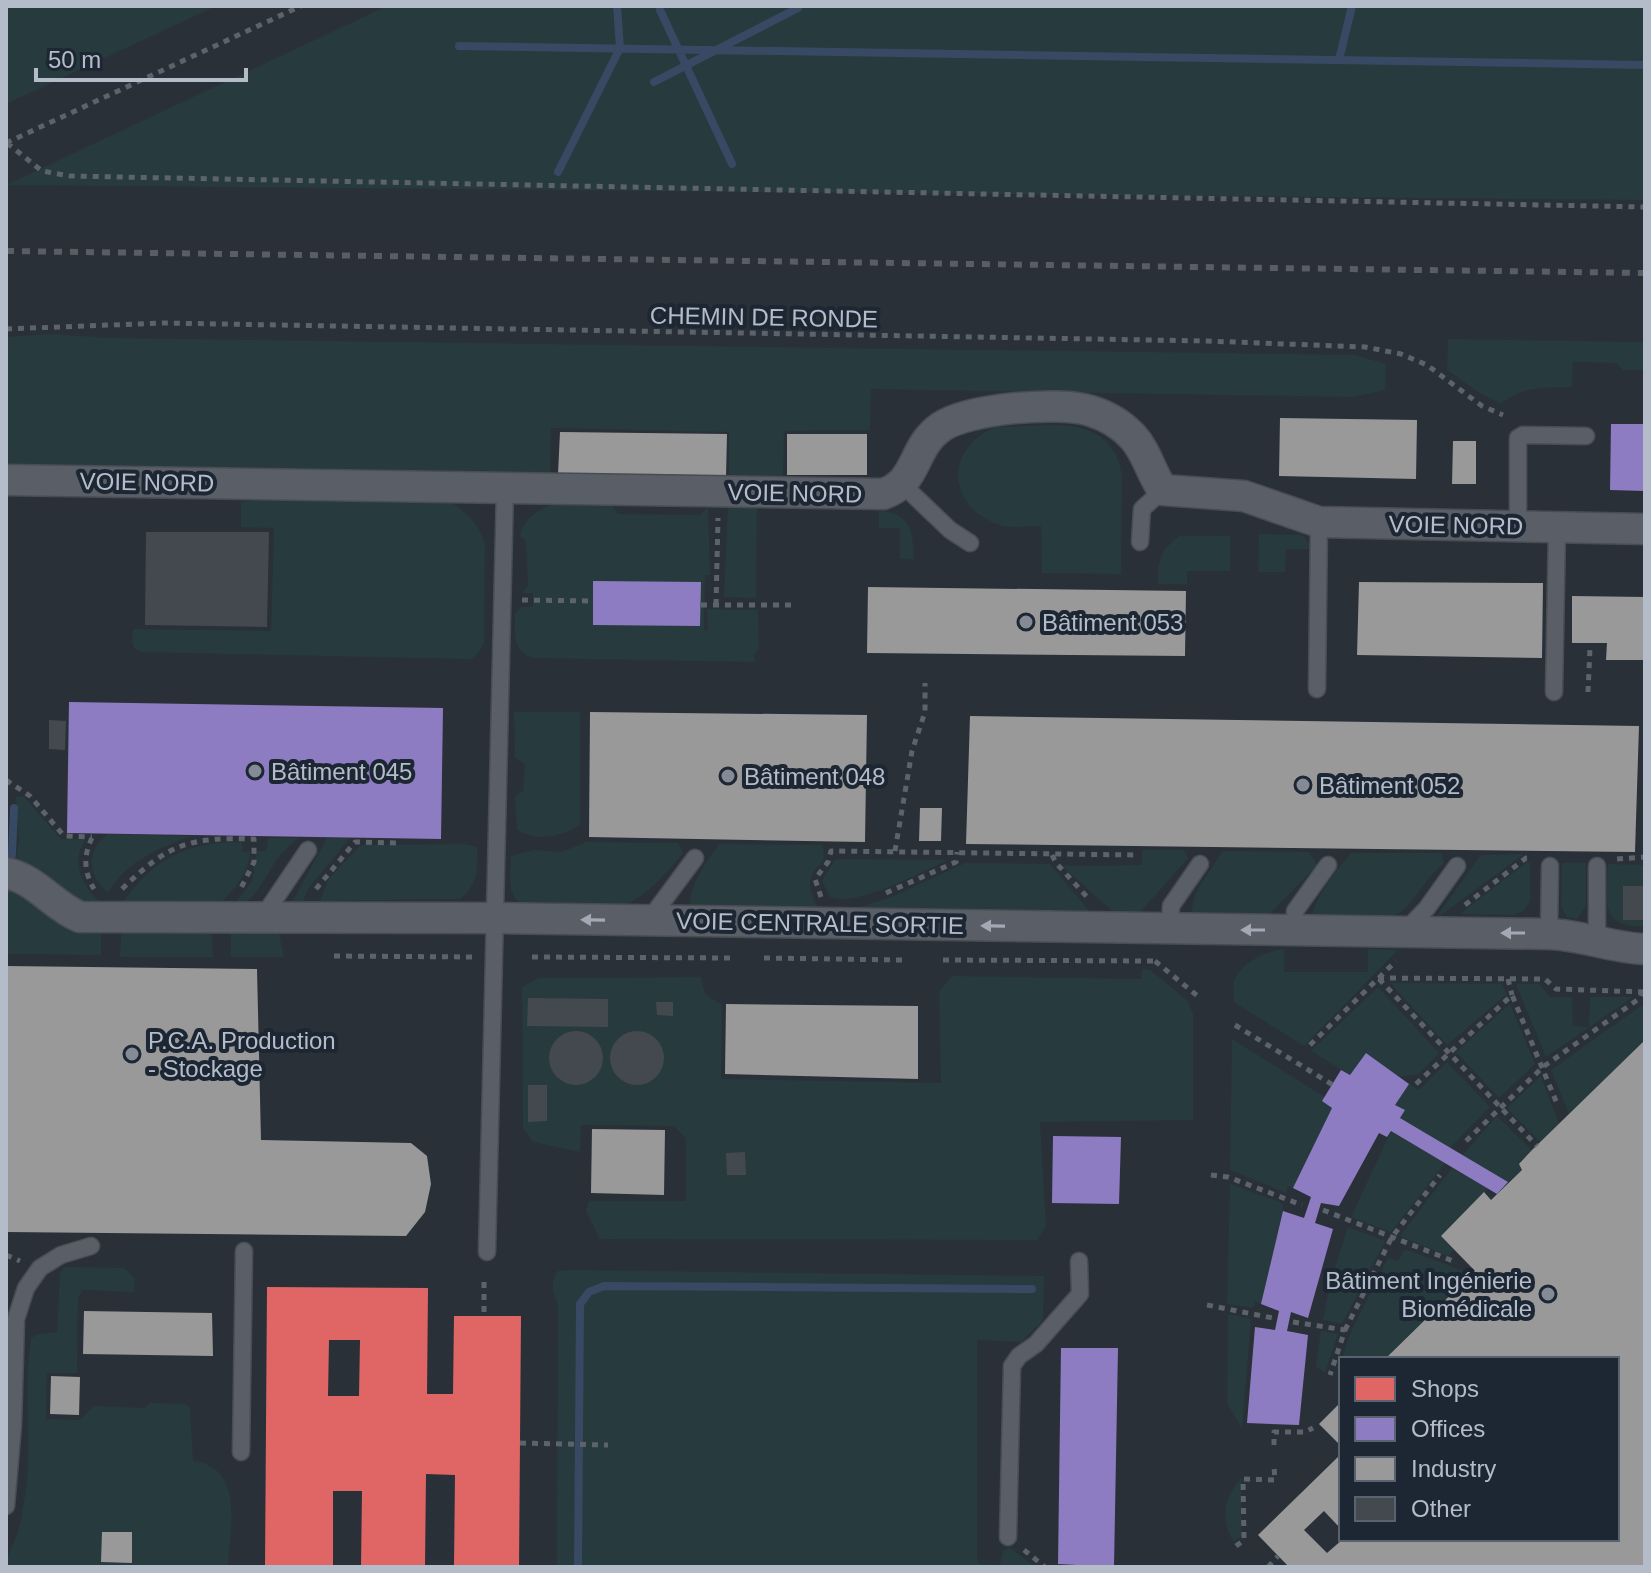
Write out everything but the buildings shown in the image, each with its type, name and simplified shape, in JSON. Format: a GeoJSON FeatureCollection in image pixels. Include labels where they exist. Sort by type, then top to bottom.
{"type":"FeatureCollection","features":[{"type":"Feature","properties":{"kind":"street"},"geometry":{"type":"LineString","coordinates":[[903,485],[926,441],[942,427],[985,411],[1036,408],[1089,410],[1115,422],[1134,438],[1163,490]]}},
{"type":"Feature","properties":{"kind":"street","name":"VOIE NORD"},"geometry":{"type":"LineString","coordinates":[[6,480],[883,494],[903,485]]}},
{"type":"Feature","properties":{"kind":"street","name":"VOIE NORD"},"geometry":{"type":"LineString","coordinates":[[1163,490],[1182,494],[1244,496],[1319,522],[1645,529]]}},
{"type":"Feature","properties":{"kind":"street","name":"VOIE CENTRALE SORTIE"},"geometry":{"type":"LineString","coordinates":[[11,874],[24,878],[67,912],[80,917],[497,918],[1170,928],[1296,931],[1405,941],[1549,934],[1574,935],[1625,949],[1645,949]]}},
{"type":"Feature","properties":{"kind":"lane"},"geometry":{"type":"LineString","coordinates":[[1518,527],[1518,438],[1523,435],[1586,436]]}},
{"type":"Feature","properties":{"kind":"lane"},"geometry":{"type":"LineString","coordinates":[[903,485],[950,530],[970,543]]}},
{"type":"Feature","properties":{"kind":"lane"},"geometry":{"type":"LineString","coordinates":[[487,1252],[505,488]]}},
{"type":"Feature","properties":{"kind":"lane"},"geometry":{"type":"LineString","coordinates":[[1140,542],[1142,509],[1163,490]]}},
{"type":"Feature","properties":{"kind":"lane"},"geometry":{"type":"LineString","coordinates":[[1317,689],[1319,522]]}},
{"type":"Feature","properties":{"kind":"lane"},"geometry":{"type":"LineString","coordinates":[[1554,692],[1557,527]]}},
{"type":"Feature","properties":{"kind":"lane"},"geometry":{"type":"LineString","coordinates":[[261,919],[308,850]]}},
{"type":"Feature","properties":{"kind":"lane"},"geometry":{"type":"LineString","coordinates":[[649,920],[695,858]]}},
{"type":"Feature","properties":{"kind":"lane"},"geometry":{"type":"LineString","coordinates":[[1170,928],[1171,906],[1200,864]]}},
{"type":"Feature","properties":{"kind":"lane"},"geometry":{"type":"LineString","coordinates":[[1296,931],[1295,911],[1328,865]]}},
{"type":"Feature","properties":{"kind":"lane"},"geometry":{"type":"LineString","coordinates":[[1405,941],[1457,866]]}},
{"type":"Feature","properties":{"kind":"lane"},"geometry":{"type":"LineString","coordinates":[[1549,934],[1550,866]]}},
{"type":"Feature","properties":{"kind":"lane"},"geometry":{"type":"LineString","coordinates":[[1597,866],[1597,942]]}},
{"type":"Feature","properties":{"kind":"lane"},"geometry":{"type":"LineString","coordinates":[[6,1506],[13,1425],[16,1319],[26,1288],[40,1268],[61,1255],[91,1246]]}},
{"type":"Feature","properties":{"kind":"lane"},"geometry":{"type":"LineString","coordinates":[[241,1452],[244,1251]]}},
{"type":"Feature","properties":{"kind":"lane"},"geometry":{"type":"LineString","coordinates":[[1008,1537],[1012,1366],[1080,1294],[1079,1261]]}},
{"type":"Feature","properties":{"kind":"path"},"geometry":{"type":"LineString","coordinates":[[301,6],[6,143],[42,171],[70,176],[1645,207]]}},
{"type":"Feature","properties":{"kind":"path","name":"CHEMIN DE RONDE"},"geometry":{"type":"LineString","coordinates":[[6,329],[163,323],[1191,341],[1365,347],[1401,354],[1427,365],[1482,406],[1503,415]]}},
{"type":"Feature","properties":{"kind":"path"},"geometry":{"type":"LineString","coordinates":[[716,605],[718,491]]}},
{"type":"Feature","properties":{"kind":"path"},"geometry":{"type":"LineString","coordinates":[[502,600],[593,601]]}},
{"type":"Feature","properties":{"kind":"path"},"geometry":{"type":"LineString","coordinates":[[701,605],[793,605]]}},
{"type":"Feature","properties":{"kind":"path"},"geometry":{"type":"LineString","coordinates":[[1588,692],[1590,648]]}},
{"type":"Feature","properties":{"kind":"path"},"geometry":{"type":"LineString","coordinates":[[895,851],[912,751],[925,712],[925,683]]}},
{"type":"Feature","properties":{"kind":"path"},"geometry":{"type":"LineString","coordinates":[[6,780],[30,796],[64,836],[93,838],[85,851],[85,865],[93,888],[103,898]]}},
{"type":"Feature","properties":{"kind":"path"},"geometry":{"type":"LineString","coordinates":[[117,896],[145,868],[172,849],[194,840],[254,839],[254,862],[236,895]]}},
{"type":"Feature","properties":{"kind":"path"},"geometry":{"type":"LineString","coordinates":[[313,892],[355,842],[397,843]]}},
{"type":"Feature","properties":{"kind":"path"},"geometry":{"type":"LineString","coordinates":[[824,904],[815,879],[828,862],[831,851],[1137,855]]}},
{"type":"Feature","properties":{"kind":"path"},"geometry":{"type":"LineString","coordinates":[[882,895],[956,862],[957,852]]}},
{"type":"Feature","properties":{"kind":"path"},"geometry":{"type":"LineString","coordinates":[[1052,855],[1095,905]]}},
{"type":"Feature","properties":{"kind":"path"},"geometry":{"type":"LineString","coordinates":[[1623,859],[1645,857]]}},
{"type":"Feature","properties":{"kind":"path"},"geometry":{"type":"LineString","coordinates":[[1454,913],[1526,858]]}},
{"type":"Feature","properties":{"kind":"path"},"geometry":{"type":"LineString","coordinates":[[1310,1045],[1378,978],[1405,941]]}},
{"type":"Feature","properties":{"kind":"path"},"geometry":{"type":"LineString","coordinates":[[1147,955],[1200,998]]}},
{"type":"Feature","properties":{"kind":"path"},"geometry":{"type":"LineString","coordinates":[[334,956],[475,957]]}},
{"type":"Feature","properties":{"kind":"path"},"geometry":{"type":"LineString","coordinates":[[532,957],[733,958]]}},
{"type":"Feature","properties":{"kind":"path"},"geometry":{"type":"LineString","coordinates":[[764,958],[903,960]]}},
{"type":"Feature","properties":{"kind":"path"},"geometry":{"type":"LineString","coordinates":[[943,960],[1155,961]]}},
{"type":"Feature","properties":{"kind":"path"},"geometry":{"type":"LineString","coordinates":[[1378,978],[1545,979],[1556,989],[1643,992],[1640,998],[1543,1067],[1466,1141]]}},
{"type":"Feature","properties":{"kind":"path"},"geometry":{"type":"LineString","coordinates":[[1378,978],[1537,1146]]}},
{"type":"Feature","properties":{"kind":"path"},"geometry":{"type":"LineString","coordinates":[[1508,979],[1558,1106]]}},
{"type":"Feature","properties":{"kind":"path"},"geometry":{"type":"LineString","coordinates":[[1416,1084],[1512,995]]}},
{"type":"Feature","properties":{"kind":"path"},"geometry":{"type":"LineString","coordinates":[[1235,1025],[1333,1085]]}},
{"type":"Feature","properties":{"kind":"path"},"geometry":{"type":"LineString","coordinates":[[1211,1175],[1228,1177],[1302,1205]]}},
{"type":"Feature","properties":{"kind":"path"},"geometry":{"type":"LineString","coordinates":[[1330,1375],[1345,1330],[1392,1237],[1440,1175]]}},
{"type":"Feature","properties":{"kind":"path"},"geometry":{"type":"LineString","coordinates":[[1323,1210],[1453,1261]]}},
{"type":"Feature","properties":{"kind":"path"},"geometry":{"type":"LineString","coordinates":[[484,1282],[484,1316]]}},
{"type":"Feature","properties":{"kind":"path"},"geometry":{"type":"LineString","coordinates":[[1207,1305],[1273,1318]]}},
{"type":"Feature","properties":{"kind":"path"},"geometry":{"type":"LineString","coordinates":[[1293,1322],[1345,1330]]}},
{"type":"Feature","properties":{"kind":"path"},"geometry":{"type":"LineString","coordinates":[[1274,1445],[1274,1432],[1305,1432],[1313,1428]]}},
{"type":"Feature","properties":{"kind":"path"},"geometry":{"type":"LineString","coordinates":[[520,1443],[608,1445]]}},
{"type":"Feature","properties":{"kind":"path"},"geometry":{"type":"LineString","coordinates":[[1236,1546],[1244,1540],[1243,1479],[1275,1480],[1274,1467]]}},
{"type":"Feature","properties":{"kind":"path"},"geometry":{"type":"LineString","coordinates":[[1268,1567],[1278,1556]]}},
{"type":"Feature","properties":{"kind":"green space"},"geometry":{"type":"Polygon","coordinates":[[[6,6],[216,6],[6,104],[6,6]]]}},
{"type":"Feature","properties":{"kind":"green space"},"geometry":{"type":"Polygon","coordinates":[[[387,6],[1645,6],[1645,200],[6,185],[387,6]]]}},
{"type":"Feature","properties":{"kind":"green space"},"geometry":{"type":"Polygon","coordinates":[[[50,334],[111,338],[1355,355],[1386,364],[1385,390],[1353,397],[871,389],[870,430],[784,431],[783,479],[729,478],[729,432],[551,428],[550,473],[6,465],[6,337],[50,334]]]}},
{"type":"Feature","properties":{"kind":"green space"},"geometry":{"type":"Polygon","coordinates":[[[1448,339],[1645,342],[1645,370],[1623,370],[1616,363],[1573,362],[1572,387],[1526,391],[1501,404],[1447,370],[1448,339]]]}},
{"type":"Feature","properties":{"kind":"green space"},"geometry":{"type":"Polygon","coordinates":[[[996,427],[1074,427],[1091,431],[1105,440],[1116,455],[1122,476],[1121,574],[1042,573],[1041,526],[1002,526],[980,515],[968,503],[958,476],[961,461],[980,436],[996,427]]]}},
{"type":"Feature","properties":{"kind":"green space"},"geometry":{"type":"Polygon","coordinates":[[[291,498],[446,500],[460,508],[475,523],[485,544],[484,643],[477,655],[471,659],[141,652],[134,648],[133,629],[271,631],[274,528],[241,527],[241,502],[291,498]]]}},
{"type":"Feature","properties":{"kind":"green space"},"geometry":{"type":"Polygon","coordinates":[[[556,503],[611,504],[618,514],[700,515],[708,507],[710,575],[705,575],[704,630],[708,630],[707,609],[758,610],[759,650],[754,654],[755,662],[533,658],[526,655],[516,640],[515,614],[521,607],[533,607],[533,593],[522,593],[528,585],[526,541],[520,536],[524,524],[533,515],[556,503]]]}},
{"type":"Feature","properties":{"kind":"green space"},"geometry":{"type":"Polygon","coordinates":[[[728,507],[757,507],[756,598],[724,597],[728,507]]]}},
{"type":"Feature","properties":{"kind":"green space"},"geometry":{"type":"Polygon","coordinates":[[[879,511],[904,520],[911,532],[914,559],[900,559],[900,528],[879,528],[879,511]]]}},
{"type":"Feature","properties":{"kind":"green space"},"geometry":{"type":"Polygon","coordinates":[[[1259,534],[1302,535],[1314,549],[1286,549],[1285,572],[1258,572],[1259,534]]]}},
{"type":"Feature","properties":{"kind":"green space"},"geometry":{"type":"Polygon","coordinates":[[[1179,536],[1230,536],[1230,571],[1187,571],[1187,584],[1158,584],[1161,557],[1179,536]]]}},
{"type":"Feature","properties":{"kind":"green space"},"geometry":{"type":"Polygon","coordinates":[[[514,712],[580,712],[580,825],[573,829],[540,837],[517,829],[515,797],[523,791],[525,764],[515,757],[514,712]]]}},
{"type":"Feature","properties":{"kind":"green space"},"geometry":{"type":"Polygon","coordinates":[[[16,797],[24,797],[61,839],[85,840],[79,858],[81,875],[102,904],[80,902],[39,871],[16,860],[19,840],[16,797]]]}},
{"type":"Feature","properties":{"kind":"green space"},"geometry":{"type":"Polygon","coordinates":[[[108,834],[192,836],[134,864],[108,893],[96,878],[92,863],[96,847],[108,834]]]}},
{"type":"Feature","properties":{"kind":"green space"},"geometry":{"type":"Polygon","coordinates":[[[268,838],[299,838],[278,858],[253,896],[232,907],[252,881],[257,851],[266,851],[268,838]]]}},
{"type":"Feature","properties":{"kind":"green space"},"geometry":{"type":"Polygon","coordinates":[[[327,838],[350,838],[308,889],[301,907],[291,904],[327,838]]]}},
{"type":"Feature","properties":{"kind":"green space"},"geometry":{"type":"Polygon","coordinates":[[[242,842],[242,852],[250,851],[247,867],[240,881],[219,905],[121,905],[145,876],[172,856],[204,845],[242,842]]]}},
{"type":"Feature","properties":{"kind":"green space"},"geometry":{"type":"Polygon","coordinates":[[[586,842],[678,843],[683,853],[641,896],[620,907],[567,911],[526,909],[519,903],[512,892],[511,856],[534,850],[562,852],[586,842]]]}},
{"type":"Feature","properties":{"kind":"green space"},"geometry":{"type":"Polygon","coordinates":[[[464,844],[477,847],[477,870],[474,882],[460,899],[320,901],[329,878],[361,845],[464,844]]]}},
{"type":"Feature","properties":{"kind":"green space"},"geometry":{"type":"Polygon","coordinates":[[[719,844],[823,845],[824,860],[810,880],[820,914],[690,908],[695,882],[719,844]]]}},
{"type":"Feature","properties":{"kind":"green space"},"geometry":{"type":"Polygon","coordinates":[[[1142,850],[1184,850],[1188,858],[1136,917],[1120,918],[1062,866],[1142,865],[1142,850]]]}},
{"type":"Feature","properties":{"kind":"green space"},"geometry":{"type":"Polygon","coordinates":[[[1223,851],[1309,852],[1317,865],[1269,915],[1194,918],[1191,912],[1195,895],[1223,851]]]}},
{"type":"Feature","properties":{"kind":"green space"},"geometry":{"type":"Polygon","coordinates":[[[1351,853],[1441,853],[1444,863],[1408,905],[1395,915],[1360,920],[1312,917],[1322,892],[1351,853]]]}},
{"type":"Feature","properties":{"kind":"green space"},"geometry":{"type":"Polygon","coordinates":[[[1524,854],[1434,920],[1481,855],[1524,854]]]}},
{"type":"Feature","properties":{"kind":"green space"},"geometry":{"type":"Polygon","coordinates":[[[947,860],[872,893],[841,899],[830,897],[822,881],[834,861],[947,860]]]}},
{"type":"Feature","properties":{"kind":"green space"},"geometry":{"type":"Polygon","coordinates":[[[1527,862],[1530,863],[1530,901],[1524,911],[1513,915],[1460,914],[1527,862]]]}},
{"type":"Feature","properties":{"kind":"green space"},"geometry":{"type":"Polygon","coordinates":[[[965,863],[1050,864],[1096,919],[839,914],[894,896],[965,863]]]}},
{"type":"Feature","properties":{"kind":"green space"},"geometry":{"type":"Polygon","coordinates":[[[1562,863],[1586,863],[1586,906],[1577,919],[1567,917],[1561,907],[1562,863]]]}},
{"type":"Feature","properties":{"kind":"green space"},"geometry":{"type":"Polygon","coordinates":[[[1608,864],[1645,865],[1645,927],[1630,926],[1612,917],[1607,900],[1608,864]]]}},
{"type":"Feature","properties":{"kind":"green space"},"geometry":{"type":"Polygon","coordinates":[[[6,887],[20,893],[63,926],[101,932],[101,955],[6,954],[6,887]]]}},
{"type":"Feature","properties":{"kind":"green space"},"geometry":{"type":"Polygon","coordinates":[[[121,932],[212,934],[213,957],[120,957],[121,932]]]}},
{"type":"Feature","properties":{"kind":"green space"},"geometry":{"type":"Polygon","coordinates":[[[231,934],[279,934],[284,957],[231,957],[231,934]]]}},
{"type":"Feature","properties":{"kind":"green space"},"geometry":{"type":"Polygon","coordinates":[[[1284,949],[1284,972],[1368,972],[1368,949],[1398,950],[1304,1046],[1234,1002],[1234,981],[1242,969],[1262,955],[1284,949]]]}},
{"type":"Feature","properties":{"kind":"green space"},"geometry":{"type":"Polygon","coordinates":[[[1142,969],[1150,970],[1187,1000],[1193,1014],[1193,1120],[1040,1122],[1046,1226],[1037,1240],[600,1239],[586,1211],[589,1201],[686,1201],[686,1139],[674,1126],[581,1125],[580,1152],[533,1142],[523,1127],[522,987],[539,978],[701,977],[705,994],[722,1005],[721,1079],[941,1083],[939,991],[952,976],[1141,979],[1142,969]]]}},
{"type":"Feature","properties":{"kind":"green space"},"geometry":{"type":"Polygon","coordinates":[[[1390,983],[1502,984],[1507,994],[1447,1045],[1390,983]]]}},
{"type":"Feature","properties":{"kind":"green space"},"geometry":{"type":"Polygon","coordinates":[[[1516,984],[1539,984],[1550,997],[1572,997],[1573,1026],[1589,1027],[1590,997],[1633,997],[1546,1057],[1516,984]]]}},
{"type":"Feature","properties":{"kind":"green space"},"geometry":{"type":"Polygon","coordinates":[[[1378,987],[1439,1053],[1418,1074],[1400,1077],[1366,1053],[1350,1075],[1311,1051],[1378,987]]]}},
{"type":"Feature","properties":{"kind":"green space"},"geometry":{"type":"Polygon","coordinates":[[[1645,1003],[1645,1040],[1569,1114],[1551,1070],[1645,1003]]]}},
{"type":"Feature","properties":{"kind":"green space"},"geometry":{"type":"Polygon","coordinates":[[[1510,1004],[1535,1064],[1499,1098],[1456,1052],[1510,1004]]]}},
{"type":"Feature","properties":{"kind":"green space"},"geometry":{"type":"Polygon","coordinates":[[[1232,1039],[1325,1097],[1323,1102],[1332,1108],[1293,1188],[1288,1186],[1286,1193],[1230,1170],[1232,1039]]]}},
{"type":"Feature","properties":{"kind":"green space"},"geometry":{"type":"Polygon","coordinates":[[[1447,1062],[1490,1107],[1450,1148],[1400,1118],[1405,1110],[1395,1105],[1409,1084],[1419,1090],[1447,1062]]]}},
{"type":"Feature","properties":{"kind":"green space"},"geometry":{"type":"Polygon","coordinates":[[[1541,1076],[1559,1124],[1540,1142],[1507,1108],[1541,1076]]]}},
{"type":"Feature","properties":{"kind":"green space"},"geometry":{"type":"Polygon","coordinates":[[[1497,1116],[1532,1150],[1519,1164],[1522,1170],[1508,1182],[1462,1155],[1497,1116]]]}},
{"type":"Feature","properties":{"kind":"green space"},"geometry":{"type":"Polygon","coordinates":[[[1391,1131],[1445,1163],[1391,1232],[1351,1217],[1391,1131]]]}},
{"type":"Feature","properties":{"kind":"green space"},"geometry":{"type":"Polygon","coordinates":[[[1452,1168],[1488,1188],[1441,1236],[1454,1250],[1448,1256],[1400,1236],[1452,1168]]]}},
{"type":"Feature","properties":{"kind":"green space"},"geometry":{"type":"Polygon","coordinates":[[[1230,1184],[1282,1203],[1283,1211],[1261,1304],[1255,1301],[1254,1308],[1227,1304],[1230,1184]]]}},
{"type":"Feature","properties":{"kind":"green space"},"geometry":{"type":"Polygon","coordinates":[[[1348,1227],[1385,1241],[1342,1324],[1323,1320],[1331,1280],[1348,1227]]]}},
{"type":"Feature","properties":{"kind":"green space"},"geometry":{"type":"Polygon","coordinates":[[[1405,1249],[1472,1274],[1387,1357],[1343,1357],[1351,1332],[1388,1258],[1398,1261],[1405,1249]]]}},
{"type":"Feature","properties":{"kind":"green space"},"geometry":{"type":"Polygon","coordinates":[[[64,1267],[124,1268],[135,1278],[134,1292],[82,1290],[78,1298],[77,1373],[47,1373],[46,1419],[80,1420],[94,1406],[145,1408],[150,1403],[185,1404],[190,1408],[193,1461],[210,1466],[221,1475],[231,1502],[228,1567],[6,1567],[19,1527],[26,1488],[31,1338],[57,1332],[60,1273],[64,1267]]]}},
{"type":"Feature","properties":{"kind":"green space"},"geometry":{"type":"Polygon","coordinates":[[[558,1271],[1044,1276],[1043,1320],[1021,1342],[977,1340],[977,1560],[979,1564],[1000,1565],[1003,1550],[1010,1548],[1036,1567],[557,1567],[558,1304],[553,1283],[558,1271]]]}},
{"type":"Feature","properties":{"kind":"green space"},"geometry":{"type":"Polygon","coordinates":[[[1228,1314],[1251,1319],[1242,1429],[1227,1403],[1228,1314]]]}},
{"type":"Feature","properties":{"kind":"green space"},"geometry":{"type":"Polygon","coordinates":[[[1321,1331],[1338,1334],[1325,1373],[1316,1366],[1321,1331]]]}},
{"type":"Feature","properties":{"kind":"green space"},"geometry":{"type":"Polygon","coordinates":[[[1241,1478],[1241,1536],[1234,1542],[1225,1517],[1231,1493],[1241,1478]]]}},
{"type":"Feature","properties":{"kind":"waterway"},"geometry":{"type":"LineString","coordinates":[[558,172],[620,48],[617,6]]}},
{"type":"Feature","properties":{"kind":"waterway"},"geometry":{"type":"LineString","coordinates":[[1339,60],[1352,6]]}},
{"type":"Feature","properties":{"kind":"waterway"},"geometry":{"type":"LineString","coordinates":[[654,82],[798,8]]}},
{"type":"Feature","properties":{"kind":"waterway"},"geometry":{"type":"LineString","coordinates":[[660,10],[732,164]]}},
{"type":"Feature","properties":{"kind":"waterway"},"geometry":{"type":"LineString","coordinates":[[459,46],[1645,65]]}},
{"type":"Feature","properties":{"kind":"waterway"},"geometry":{"type":"LineString","coordinates":[[6,889],[12,854],[14,808]]}},
{"type":"Feature","properties":{"kind":"waterway"},"geometry":{"type":"LineString","coordinates":[[578,1567],[580,1304],[589,1292],[604,1286],[1032,1289]]}},
{"type":"Feature","properties":{"kind":"railway"},"geometry":{"type":"LineString","coordinates":[[6,251],[1645,273]]}},
{"type":"Feature","properties":{"kind":"place","name":"Bâtiment 053"},"geometry":{"type":"Point","coordinates":[1026,622]}},
{"type":"Feature","properties":{"kind":"place","name":"Bâtiment 045"},"geometry":{"type":"Point","coordinates":[255,771]}},
{"type":"Feature","properties":{"kind":"place","name":"Bâtiment 048"},"geometry":{"type":"Point","coordinates":[728,776]}},
{"type":"Feature","properties":{"kind":"place","name":"Bâtiment 052"},"geometry":{"type":"Point","coordinates":[1303,785]}},
{"type":"Feature","properties":{"kind":"place","name":"P.C.A. Production - Stockage"},"geometry":{"type":"Point","coordinates":[132,1054]}},
{"type":"Feature","properties":{"kind":"place","name":"Bâtiment Ingénierie Biomédicale"},"geometry":{"type":"Point","coordinates":[1548,1294]}}]}
